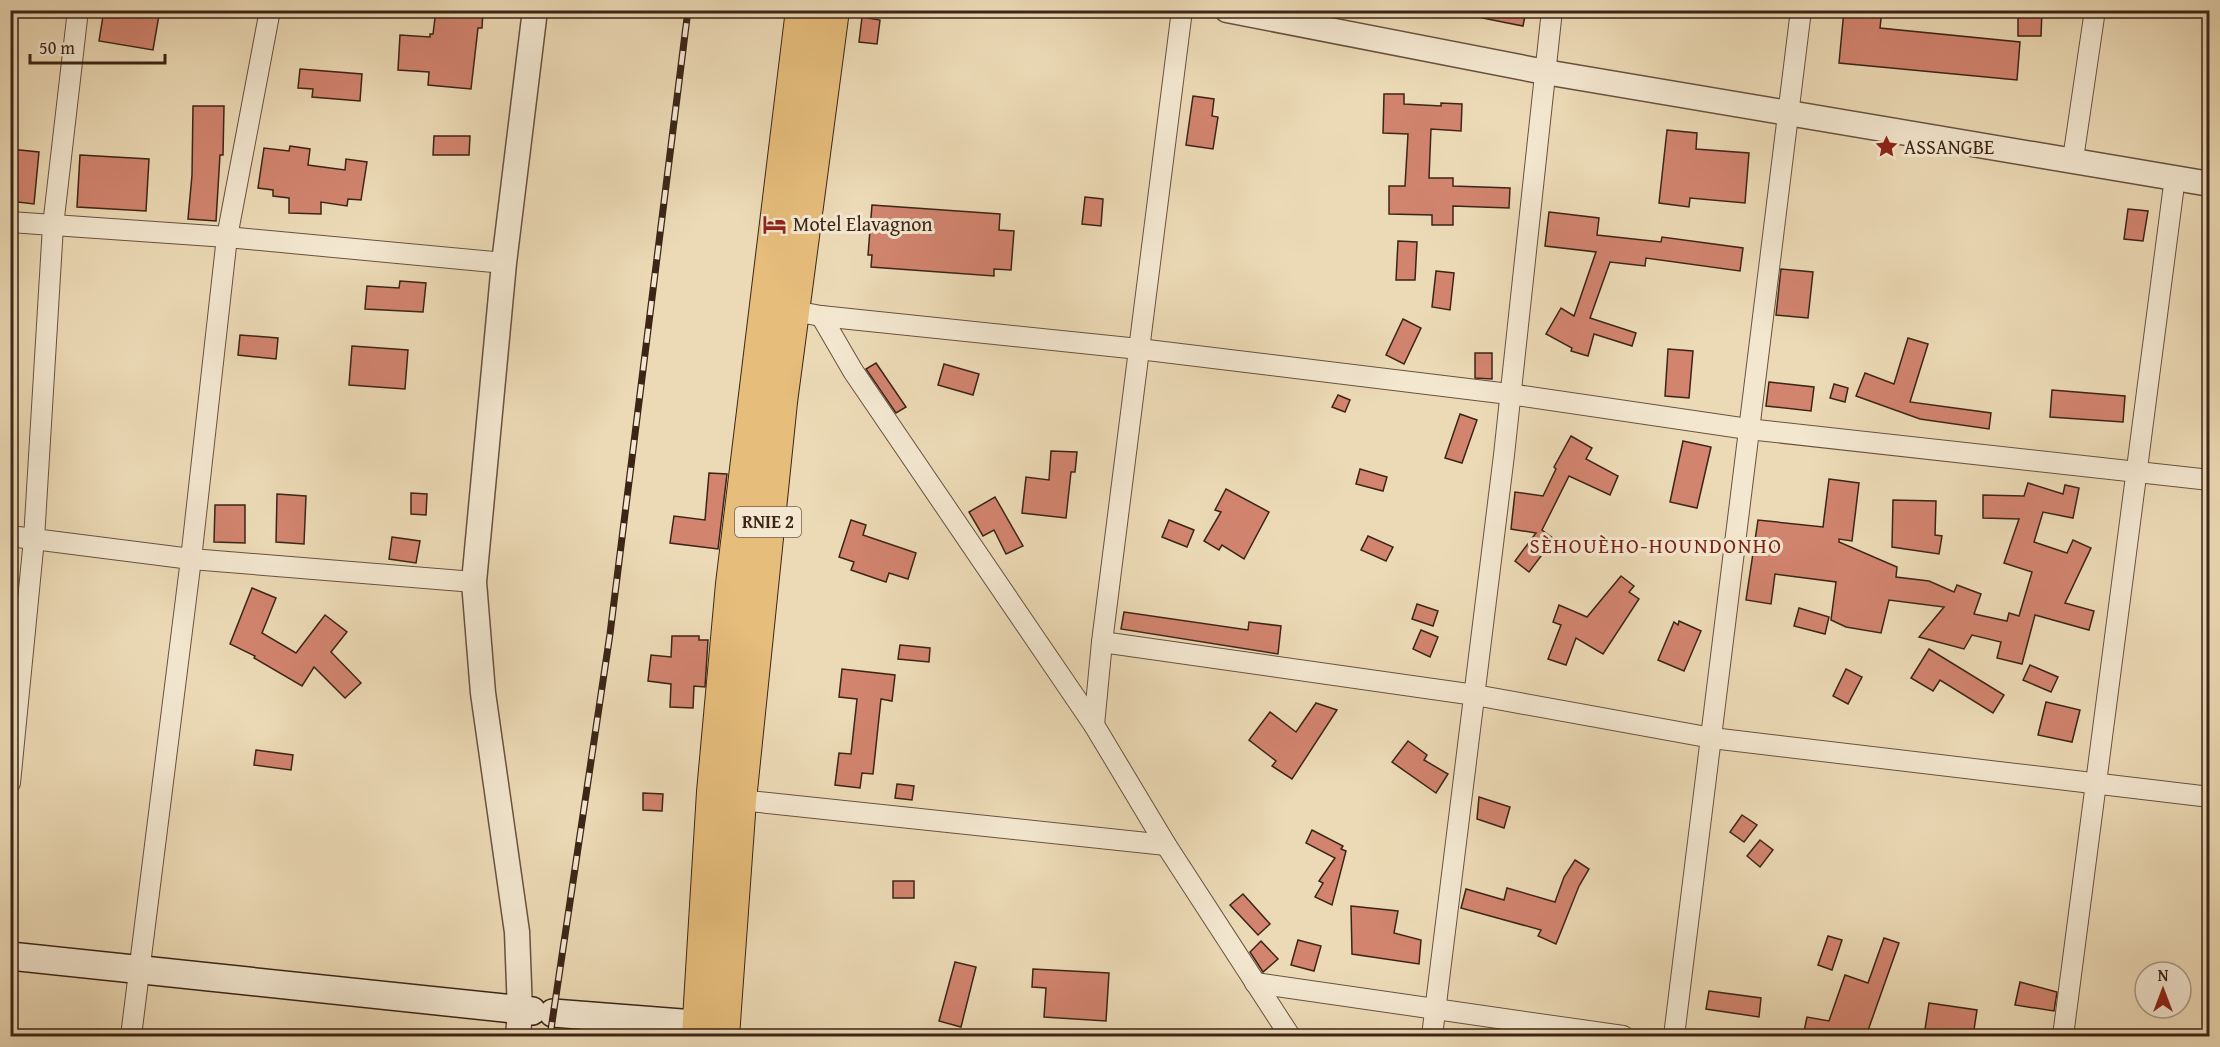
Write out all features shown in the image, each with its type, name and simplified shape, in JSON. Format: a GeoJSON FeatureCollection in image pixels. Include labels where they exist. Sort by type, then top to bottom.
{"type":"FeatureCollection","features":[{"type":"Feature","properties":{"kind":"highway","name":"RNIE 2"},"geometry":{"type":"LineString","coordinates":[[711,1031],[722,869],[747,585],[780,308],[802,10]]}},
{"type":"Feature","properties":{"kind":"highway","name":"RNIE 2"},"geometry":{"type":"LineString","coordinates":[[780,308],[833,10]]}},
{"type":"Feature","properties":{"kind":"highway","name":"RNIE 2"},"geometry":{"type":"LineString","coordinates":[[722,869],[740,800],[747,585]]}},
{"type":"Feature","properties":{"kind":"main road"},"geometry":{"type":"LineString","coordinates":[[10,956],[531,1018],[711,1031]]}},
{"type":"Feature","properties":{"kind":"street"},"geometry":{"type":"LineString","coordinates":[[10,783],[34,539],[53,226],[78,10]]}},
{"type":"Feature","properties":{"kind":"street"},"geometry":{"type":"LineString","coordinates":[[131,1036],[191,559],[227,237],[270,10]]}},
{"type":"Feature","properties":{"kind":"street"},"geometry":{"type":"LineString","coordinates":[[531,1018],[483,693],[474,582],[504,263],[535,10]]}},
{"type":"Feature","properties":{"kind":"street"},"geometry":{"type":"LineString","coordinates":[[1094,725],[1102,642],[1182,10]]}},
{"type":"Feature","properties":{"kind":"street"},"geometry":{"type":"LineString","coordinates":[[1227,10],[1545,72],[2073,159],[2210,184]]}},
{"type":"Feature","properties":{"kind":"street"},"geometry":{"type":"LineString","coordinates":[[1432,1036],[1475,695],[1552,10]]}},
{"type":"Feature","properties":{"kind":"street"},"geometry":{"type":"LineString","coordinates":[[1674,1036],[1801,10]]}},
{"type":"Feature","properties":{"kind":"street"},"geometry":{"type":"LineString","coordinates":[[2073,159],[2095,10]]}},
{"type":"Feature","properties":{"kind":"street"},"geometry":{"type":"LineString","coordinates":[[2063,1036],[2175,177]]}},
{"type":"Feature","properties":{"kind":"street"},"geometry":{"type":"LineString","coordinates":[[10,222],[227,237],[504,263]]}},
{"type":"Feature","properties":{"kind":"street"},"geometry":{"type":"LineString","coordinates":[[780,308],[821,316],[1139,349],[1509,393],[1748,429],[2210,480]]}},
{"type":"Feature","properties":{"kind":"street"},"geometry":{"type":"LineString","coordinates":[[821,316],[860,380],[1094,725],[1166,845],[1290,1036]]}},
{"type":"Feature","properties":{"kind":"street"},"geometry":{"type":"LineString","coordinates":[[10,536],[191,559],[474,582]]}},
{"type":"Feature","properties":{"kind":"street"},"geometry":{"type":"LineString","coordinates":[[1102,642],[1475,695],[1712,738],[2210,797]]}},
{"type":"Feature","properties":{"kind":"street"},"geometry":{"type":"LineString","coordinates":[[740,800],[1166,845]]}},
{"type":"Feature","properties":{"kind":"street"},"geometry":{"type":"LineString","coordinates":[[1255,983],[1435,1011],[1623,1036]]}},
{"type":"Feature","properties":{"kind":"building"},"geometry":{"type":"Polygon","coordinates":[[[104,10],[128,10],[159,15],[153,50],[99,41],[104,10]]]}},
{"type":"Feature","properties":{"kind":"building"},"geometry":{"type":"Polygon","coordinates":[[[436,10],[483,10],[482,28],[478,28],[471,89],[428,85],[429,72],[398,70],[400,35],[430,37],[430,34],[433,34],[436,10]]]}},
{"type":"Feature","properties":{"kind":"building"},"geometry":{"type":"Polygon","coordinates":[[[1482,10],[1526,10],[1523,26],[1482,18],[1482,10]]]}},
{"type":"Feature","properties":{"kind":"building"},"geometry":{"type":"Polygon","coordinates":[[[1844,10],[1882,10],[1880,28],[2020,42],[2017,80],[1839,63],[1844,10]]]}},
{"type":"Feature","properties":{"kind":"building"},"geometry":{"type":"Polygon","coordinates":[[[2018,10],[2042,10],[2041,36],[2018,36],[2018,10]]]}},
{"type":"Feature","properties":{"kind":"building"},"geometry":{"type":"Polygon","coordinates":[[[862,17],[880,20],[877,44],[859,42],[862,17]]]}},
{"type":"Feature","properties":{"kind":"building"},"geometry":{"type":"Polygon","coordinates":[[[300,69],[362,74],[360,101],[312,97],[313,89],[298,88],[300,69]]]}},
{"type":"Feature","properties":{"kind":"building"},"geometry":{"type":"Polygon","coordinates":[[[1384,94],[1404,94],[1404,104],[1441,106],[1441,103],[1462,104],[1461,131],[1431,129],[1429,178],[1453,178],[1453,186],[1510,188],[1509,208],[1453,206],[1453,225],[1432,225],[1432,215],[1389,214],[1389,186],[1405,186],[1408,134],[1383,133],[1384,94]]]}},
{"type":"Feature","properties":{"kind":"building"},"geometry":{"type":"Polygon","coordinates":[[[1193,96],[1214,99],[1212,116],[1218,117],[1213,149],[1186,145],[1193,96]]]}},
{"type":"Feature","properties":{"kind":"building"},"geometry":{"type":"Polygon","coordinates":[[[193,106],[224,106],[223,155],[220,155],[216,221],[188,219],[192,175],[193,106]]]}},
{"type":"Feature","properties":{"kind":"building"},"geometry":{"type":"Polygon","coordinates":[[[1667,130],[1697,133],[1696,149],[1749,153],[1745,203],[1690,198],[1689,207],[1659,203],[1667,130]]]}},
{"type":"Feature","properties":{"kind":"building"},"geometry":{"type":"Polygon","coordinates":[[[434,136],[470,136],[469,155],[433,155],[434,136]]]}},
{"type":"Feature","properties":{"kind":"building"},"geometry":{"type":"Polygon","coordinates":[[[290,146],[310,149],[308,165],[345,170],[346,159],[367,162],[361,200],[348,199],[347,206],[321,202],[321,214],[289,213],[289,198],[273,196],[273,190],[258,188],[264,148],[289,151],[290,146]]]}},
{"type":"Feature","properties":{"kind":"building"},"geometry":{"type":"Polygon","coordinates":[[[10,149],[39,152],[34,204],[10,201],[10,149]]]}},
{"type":"Feature","properties":{"kind":"building"},"geometry":{"type":"Polygon","coordinates":[[[80,155],[149,159],[146,211],[77,207],[80,155]]]}},
{"type":"Feature","properties":{"kind":"building"},"geometry":{"type":"Polygon","coordinates":[[[1085,197],[1103,199],[1101,226],[1082,224],[1085,197]]]}},
{"type":"Feature","properties":{"kind":"building"},"geometry":{"type":"Polygon","coordinates":[[[872,205],[1000,214],[999,230],[1014,231],[1011,270],[994,269],[994,276],[871,267],[872,255],[868,255],[872,205]]]}},
{"type":"Feature","properties":{"kind":"building"},"geometry":{"type":"Polygon","coordinates":[[[2128,209],[2148,211],[2143,241],[2124,239],[2128,209]]]}},
{"type":"Feature","properties":{"kind":"building"},"geometry":{"type":"Polygon","coordinates":[[[1549,212],[1599,218],[1597,235],[1661,242],[1662,237],[1743,248],[1740,271],[1646,258],[1645,266],[1610,262],[1590,318],[1636,333],[1632,346],[1594,334],[1588,356],[1571,351],[1572,348],[1546,334],[1561,308],[1574,316],[1596,252],[1545,246],[1549,212]]]}},
{"type":"Feature","properties":{"kind":"building"},"geometry":{"type":"Polygon","coordinates":[[[1398,241],[1417,242],[1415,280],[1396,280],[1398,241]]]}},
{"type":"Feature","properties":{"kind":"building"},"geometry":{"type":"Polygon","coordinates":[[[1781,269],[1813,272],[1808,318],[1776,315],[1781,269]]]}},
{"type":"Feature","properties":{"kind":"building"},"geometry":{"type":"Polygon","coordinates":[[[1436,271],[1454,273],[1450,310],[1432,307],[1436,271]]]}},
{"type":"Feature","properties":{"kind":"building"},"geometry":{"type":"Polygon","coordinates":[[[400,281],[426,283],[423,312],[365,309],[367,286],[399,288],[400,281]]]}},
{"type":"Feature","properties":{"kind":"building"},"geometry":{"type":"Polygon","coordinates":[[[1403,319],[1421,328],[1404,364],[1386,355],[1403,319]]]}},
{"type":"Feature","properties":{"kind":"building"},"geometry":{"type":"Polygon","coordinates":[[[240,335],[278,338],[276,359],[238,355],[240,335]]]}},
{"type":"Feature","properties":{"kind":"building"},"geometry":{"type":"Polygon","coordinates":[[[1908,338],[1928,344],[1910,402],[1991,413],[1989,429],[1920,419],[1856,396],[1865,373],[1894,384],[1908,338]]]}},
{"type":"Feature","properties":{"kind":"building"},"geometry":{"type":"Polygon","coordinates":[[[352,346],[408,350],[405,389],[349,385],[352,346]]]}},
{"type":"Feature","properties":{"kind":"building"},"geometry":{"type":"Polygon","coordinates":[[[1668,349],[1693,351],[1689,398],[1665,396],[1668,349]]]}},
{"type":"Feature","properties":{"kind":"building"},"geometry":{"type":"Polygon","coordinates":[[[1475,353],[1492,353],[1492,379],[1475,378],[1475,353]]]}},
{"type":"Feature","properties":{"kind":"building"},"geometry":{"type":"Polygon","coordinates":[[[876,363],[906,407],[896,413],[866,369],[876,363]]]}},
{"type":"Feature","properties":{"kind":"building"},"geometry":{"type":"Polygon","coordinates":[[[944,364],[979,374],[973,395],[938,385],[944,364]]]}},
{"type":"Feature","properties":{"kind":"building"},"geometry":{"type":"Polygon","coordinates":[[[1769,382],[1814,387],[1811,411],[1766,406],[1769,382]]]}},
{"type":"Feature","properties":{"kind":"building"},"geometry":{"type":"Polygon","coordinates":[[[1834,384],[1848,388],[1845,402],[1830,398],[1834,384]]]}},
{"type":"Feature","properties":{"kind":"building"},"geometry":{"type":"Polygon","coordinates":[[[2052,390],[2125,396],[2123,422],[2050,417],[2052,390]]]}},
{"type":"Feature","properties":{"kind":"building"},"geometry":{"type":"Polygon","coordinates":[[[1338,395],[1350,400],[1345,412],[1332,407],[1338,395]]]}},
{"type":"Feature","properties":{"kind":"building"},"geometry":{"type":"Polygon","coordinates":[[[1460,414],[1477,420],[1462,463],[1445,458],[1460,414]]]}},
{"type":"Feature","properties":{"kind":"building"},"geometry":{"type":"Polygon","coordinates":[[[1571,436],[1592,448],[1586,459],[1618,476],[1610,495],[1569,476],[1542,530],[1554,539],[1529,572],[1515,561],[1536,533],[1511,529],[1515,492],[1543,496],[1556,469],[1554,467],[1571,436]]]}},
{"type":"Feature","properties":{"kind":"building"},"geometry":{"type":"Polygon","coordinates":[[[1683,441],[1711,447],[1697,508],[1670,502],[1683,441]]]}},
{"type":"Feature","properties":{"kind":"building"},"geometry":{"type":"Polygon","coordinates":[[[1051,451],[1077,452],[1075,472],[1071,472],[1066,518],[1022,513],[1026,477],[1049,480],[1051,451]]]}},
{"type":"Feature","properties":{"kind":"building"},"geometry":{"type":"Polygon","coordinates":[[[1360,469],[1387,477],[1383,491],[1356,484],[1360,469]]]}},
{"type":"Feature","properties":{"kind":"building"},"geometry":{"type":"Polygon","coordinates":[[[709,473],[727,474],[718,549],[670,543],[674,516],[705,520],[709,473]]]}},
{"type":"Feature","properties":{"kind":"building"},"geometry":{"type":"Polygon","coordinates":[[[1829,479],[1859,483],[1852,541],[1839,539],[1839,542],[1897,567],[1896,577],[1929,581],[1954,592],[1957,585],[1981,594],[1974,614],[2007,621],[2009,613],[2019,616],[2032,572],[2004,563],[2019,519],[1983,518],[1983,495],[2024,496],[2028,483],[2063,494],[2065,485],[2079,488],[2073,518],[2043,512],[2034,542],[2067,553],[2073,540],[2091,548],[2065,603],[2094,611],[2089,630],[2035,615],[2022,664],[1997,658],[2001,642],[1972,635],[1964,649],[1919,637],[1944,607],[1889,600],[1881,633],[1846,627],[1831,620],[1836,582],[1775,574],[1771,604],[1746,600],[1758,520],[1823,527],[1829,479]]]}},
{"type":"Feature","properties":{"kind":"building"},"geometry":{"type":"Polygon","coordinates":[[[1226,489],[1269,512],[1244,559],[1222,545],[1219,550],[1204,541],[1221,512],[1215,510],[1226,489]]]}},
{"type":"Feature","properties":{"kind":"building"},"geometry":{"type":"Polygon","coordinates":[[[411,493],[427,494],[426,515],[411,514],[411,493]]]}},
{"type":"Feature","properties":{"kind":"building"},"geometry":{"type":"Polygon","coordinates":[[[277,494],[306,496],[304,544],[276,542],[277,494]]]}},
{"type":"Feature","properties":{"kind":"building"},"geometry":{"type":"Polygon","coordinates":[[[995,497],[1023,546],[1006,554],[994,530],[983,536],[969,512],[995,497]]]}},
{"type":"Feature","properties":{"kind":"building"},"geometry":{"type":"Polygon","coordinates":[[[1893,500],[1936,501],[1935,535],[1942,536],[1939,554],[1892,547],[1893,500]]]}},
{"type":"Feature","properties":{"kind":"building"},"geometry":{"type":"Polygon","coordinates":[[[215,505],[245,505],[245,543],[214,542],[215,505]]]}},
{"type":"Feature","properties":{"kind":"building"},"geometry":{"type":"Polygon","coordinates":[[[851,520],[866,525],[863,535],[916,553],[908,579],[889,573],[886,582],[851,570],[854,562],[839,557],[851,520]]]}},
{"type":"Feature","properties":{"kind":"building"},"geometry":{"type":"Polygon","coordinates":[[[1169,520],[1194,530],[1187,547],[1162,537],[1169,520]]]}},
{"type":"Feature","properties":{"kind":"building"},"geometry":{"type":"Polygon","coordinates":[[[1368,536],[1393,547],[1386,561],[1361,550],[1368,536]]]}},
{"type":"Feature","properties":{"kind":"building"},"geometry":{"type":"Polygon","coordinates":[[[392,537],[420,541],[416,563],[389,559],[392,537]]]}},
{"type":"Feature","properties":{"kind":"building"},"geometry":{"type":"Polygon","coordinates":[[[1621,576],[1634,586],[1629,592],[1639,599],[1603,654],[1576,638],[1566,665],[1548,659],[1561,625],[1553,622],[1559,605],[1587,617],[1621,576]]]}},
{"type":"Feature","properties":{"kind":"building"},"geometry":{"type":"Polygon","coordinates":[[[252,588],[276,598],[262,633],[296,653],[325,615],[347,632],[331,652],[361,683],[345,698],[314,667],[302,686],[254,658],[255,656],[230,644],[252,588]]]}},
{"type":"Feature","properties":{"kind":"building"},"geometry":{"type":"Polygon","coordinates":[[[1417,604],[1438,611],[1433,626],[1412,619],[1417,604]]]}},
{"type":"Feature","properties":{"kind":"building"},"geometry":{"type":"Polygon","coordinates":[[[1799,608],[1829,617],[1825,634],[1794,626],[1799,608]]]}},
{"type":"Feature","properties":{"kind":"building"},"geometry":{"type":"Polygon","coordinates":[[[1124,612],[1248,630],[1249,622],[1281,626],[1278,654],[1121,629],[1124,612]]]}},
{"type":"Feature","properties":{"kind":"building"},"geometry":{"type":"Polygon","coordinates":[[[1679,621],[1701,631],[1684,671],[1658,660],[1674,622],[1678,625],[1679,621]]]}},
{"type":"Feature","properties":{"kind":"building"},"geometry":{"type":"Polygon","coordinates":[[[1421,630],[1438,637],[1430,657],[1413,649],[1421,630]]]}},
{"type":"Feature","properties":{"kind":"building"},"geometry":{"type":"Polygon","coordinates":[[[672,636],[699,636],[699,640],[708,640],[705,687],[694,686],[693,708],[670,707],[671,684],[648,681],[651,655],[671,657],[672,636]]]}},
{"type":"Feature","properties":{"kind":"building"},"geometry":{"type":"Polygon","coordinates":[[[900,645],[930,648],[929,662],[898,659],[900,645]]]}},
{"type":"Feature","properties":{"kind":"building"},"geometry":{"type":"Polygon","coordinates":[[[1929,649],[2004,695],[1993,713],[1940,680],[1933,691],[1911,678],[1929,649]]]}},
{"type":"Feature","properties":{"kind":"building"},"geometry":{"type":"Polygon","coordinates":[[[2030,665],[2058,677],[2051,692],[2023,680],[2030,665]]]}},
{"type":"Feature","properties":{"kind":"building"},"geometry":{"type":"Polygon","coordinates":[[[842,669],[895,675],[892,701],[881,699],[873,774],[862,773],[860,788],[835,785],[839,753],[851,754],[857,699],[839,697],[842,669]]]}},
{"type":"Feature","properties":{"kind":"building"},"geometry":{"type":"Polygon","coordinates":[[[1846,669],[1862,677],[1848,704],[1833,696],[1846,669]]]}},
{"type":"Feature","properties":{"kind":"building"},"geometry":{"type":"Polygon","coordinates":[[[2046,702],[2080,710],[2072,742],[2038,735],[2046,702]]]}},
{"type":"Feature","properties":{"kind":"building"},"geometry":{"type":"Polygon","coordinates":[[[1316,703],[1337,710],[1292,779],[1272,766],[1276,761],[1249,740],[1270,712],[1296,732],[1316,703]]]}},
{"type":"Feature","properties":{"kind":"building"},"geometry":{"type":"Polygon","coordinates":[[[1408,741],[1427,755],[1424,760],[1448,774],[1436,793],[1392,762],[1408,741]]]}},
{"type":"Feature","properties":{"kind":"building"},"geometry":{"type":"Polygon","coordinates":[[[256,750],[293,755],[291,770],[254,765],[256,750]]]}},
{"type":"Feature","properties":{"kind":"building"},"geometry":{"type":"Polygon","coordinates":[[[897,784],[914,786],[912,800],[895,798],[897,784]]]}},
{"type":"Feature","properties":{"kind":"building"},"geometry":{"type":"Polygon","coordinates":[[[643,793],[663,794],[662,811],[643,810],[643,793]]]}},
{"type":"Feature","properties":{"kind":"building"},"geometry":{"type":"Polygon","coordinates":[[[1479,797],[1510,807],[1504,828],[1477,819],[1479,797]]]}},
{"type":"Feature","properties":{"kind":"building"},"geometry":{"type":"Polygon","coordinates":[[[1742,815],[1757,825],[1744,842],[1730,832],[1742,815]]]}},
{"type":"Feature","properties":{"kind":"building"},"geometry":{"type":"Polygon","coordinates":[[[1312,830],[1343,846],[1341,849],[1346,851],[1332,905],[1315,897],[1323,883],[1319,881],[1335,858],[1306,843],[1312,830]]]}},
{"type":"Feature","properties":{"kind":"building"},"geometry":{"type":"Polygon","coordinates":[[[1760,840],[1773,850],[1760,867],[1747,856],[1760,840]]]}},
{"type":"Feature","properties":{"kind":"building"},"geometry":{"type":"Polygon","coordinates":[[[1575,860],[1589,869],[1579,886],[1556,944],[1538,936],[1541,930],[1461,908],[1466,889],[1504,900],[1507,888],[1555,902],[1564,877],[1575,860]]]}},
{"type":"Feature","properties":{"kind":"building"},"geometry":{"type":"Polygon","coordinates":[[[893,881],[914,881],[914,898],[893,898],[893,881]]]}},
{"type":"Feature","properties":{"kind":"building"},"geometry":{"type":"Polygon","coordinates":[[[1243,894],[1270,924],[1258,935],[1230,905],[1243,894]]]}},
{"type":"Feature","properties":{"kind":"building"},"geometry":{"type":"Polygon","coordinates":[[[1351,906],[1398,911],[1394,933],[1421,940],[1419,964],[1352,954],[1351,906]]]}},
{"type":"Feature","properties":{"kind":"building"},"geometry":{"type":"Polygon","coordinates":[[[1828,936],[1842,940],[1832,970],[1818,965],[1828,936]]]}},
{"type":"Feature","properties":{"kind":"building"},"geometry":{"type":"Polygon","coordinates":[[[1884,938],[1899,943],[1866,1036],[1803,1036],[1807,1017],[1829,1021],[1845,975],[1868,983],[1884,938]]]}},
{"type":"Feature","properties":{"kind":"building"},"geometry":{"type":"Polygon","coordinates":[[[1298,940],[1321,946],[1314,971],[1291,965],[1298,940]]]}},
{"type":"Feature","properties":{"kind":"building"},"geometry":{"type":"Polygon","coordinates":[[[1261,941],[1278,959],[1263,972],[1250,952],[1261,941]]]}},
{"type":"Feature","properties":{"kind":"building"},"geometry":{"type":"Polygon","coordinates":[[[955,962],[976,967],[961,1027],[939,1021],[955,962]]]}},
{"type":"Feature","properties":{"kind":"building"},"geometry":{"type":"Polygon","coordinates":[[[1033,969],[1109,973],[1106,1021],[1044,1017],[1046,988],[1032,987],[1033,969]]]}},
{"type":"Feature","properties":{"kind":"building"},"geometry":{"type":"Polygon","coordinates":[[[2020,982],[2057,992],[2054,1011],[2015,1005],[2020,982]]]}},
{"type":"Feature","properties":{"kind":"building"},"geometry":{"type":"Polygon","coordinates":[[[1709,991],[1761,998],[1759,1017],[1706,1009],[1709,991]]]}},
{"type":"Feature","properties":{"kind":"building"},"geometry":{"type":"Polygon","coordinates":[[[1929,1003],[1977,1010],[1973,1036],[1924,1036],[1929,1003]]]}},
{"type":"Feature","properties":{"kind":"railway"},"geometry":{"type":"LineString","coordinates":[[550,1036],[610,634],[688,10]]}},
{"type":"Feature","properties":{"kind":"place","name":"ASSANGBE"},"geometry":{"type":"Point","coordinates":[1886,147]}},
{"type":"Feature","properties":{"kind":"place","name":"Motel Elavagnon"},"geometry":{"type":"Point","coordinates":[775,224]}},
{"type":"Feature","properties":{"kind":"district","name":"SÈHOUÈHO-HOUNDONHO"},"geometry":{"type":"Point","coordinates":[1656,546]}}]}
